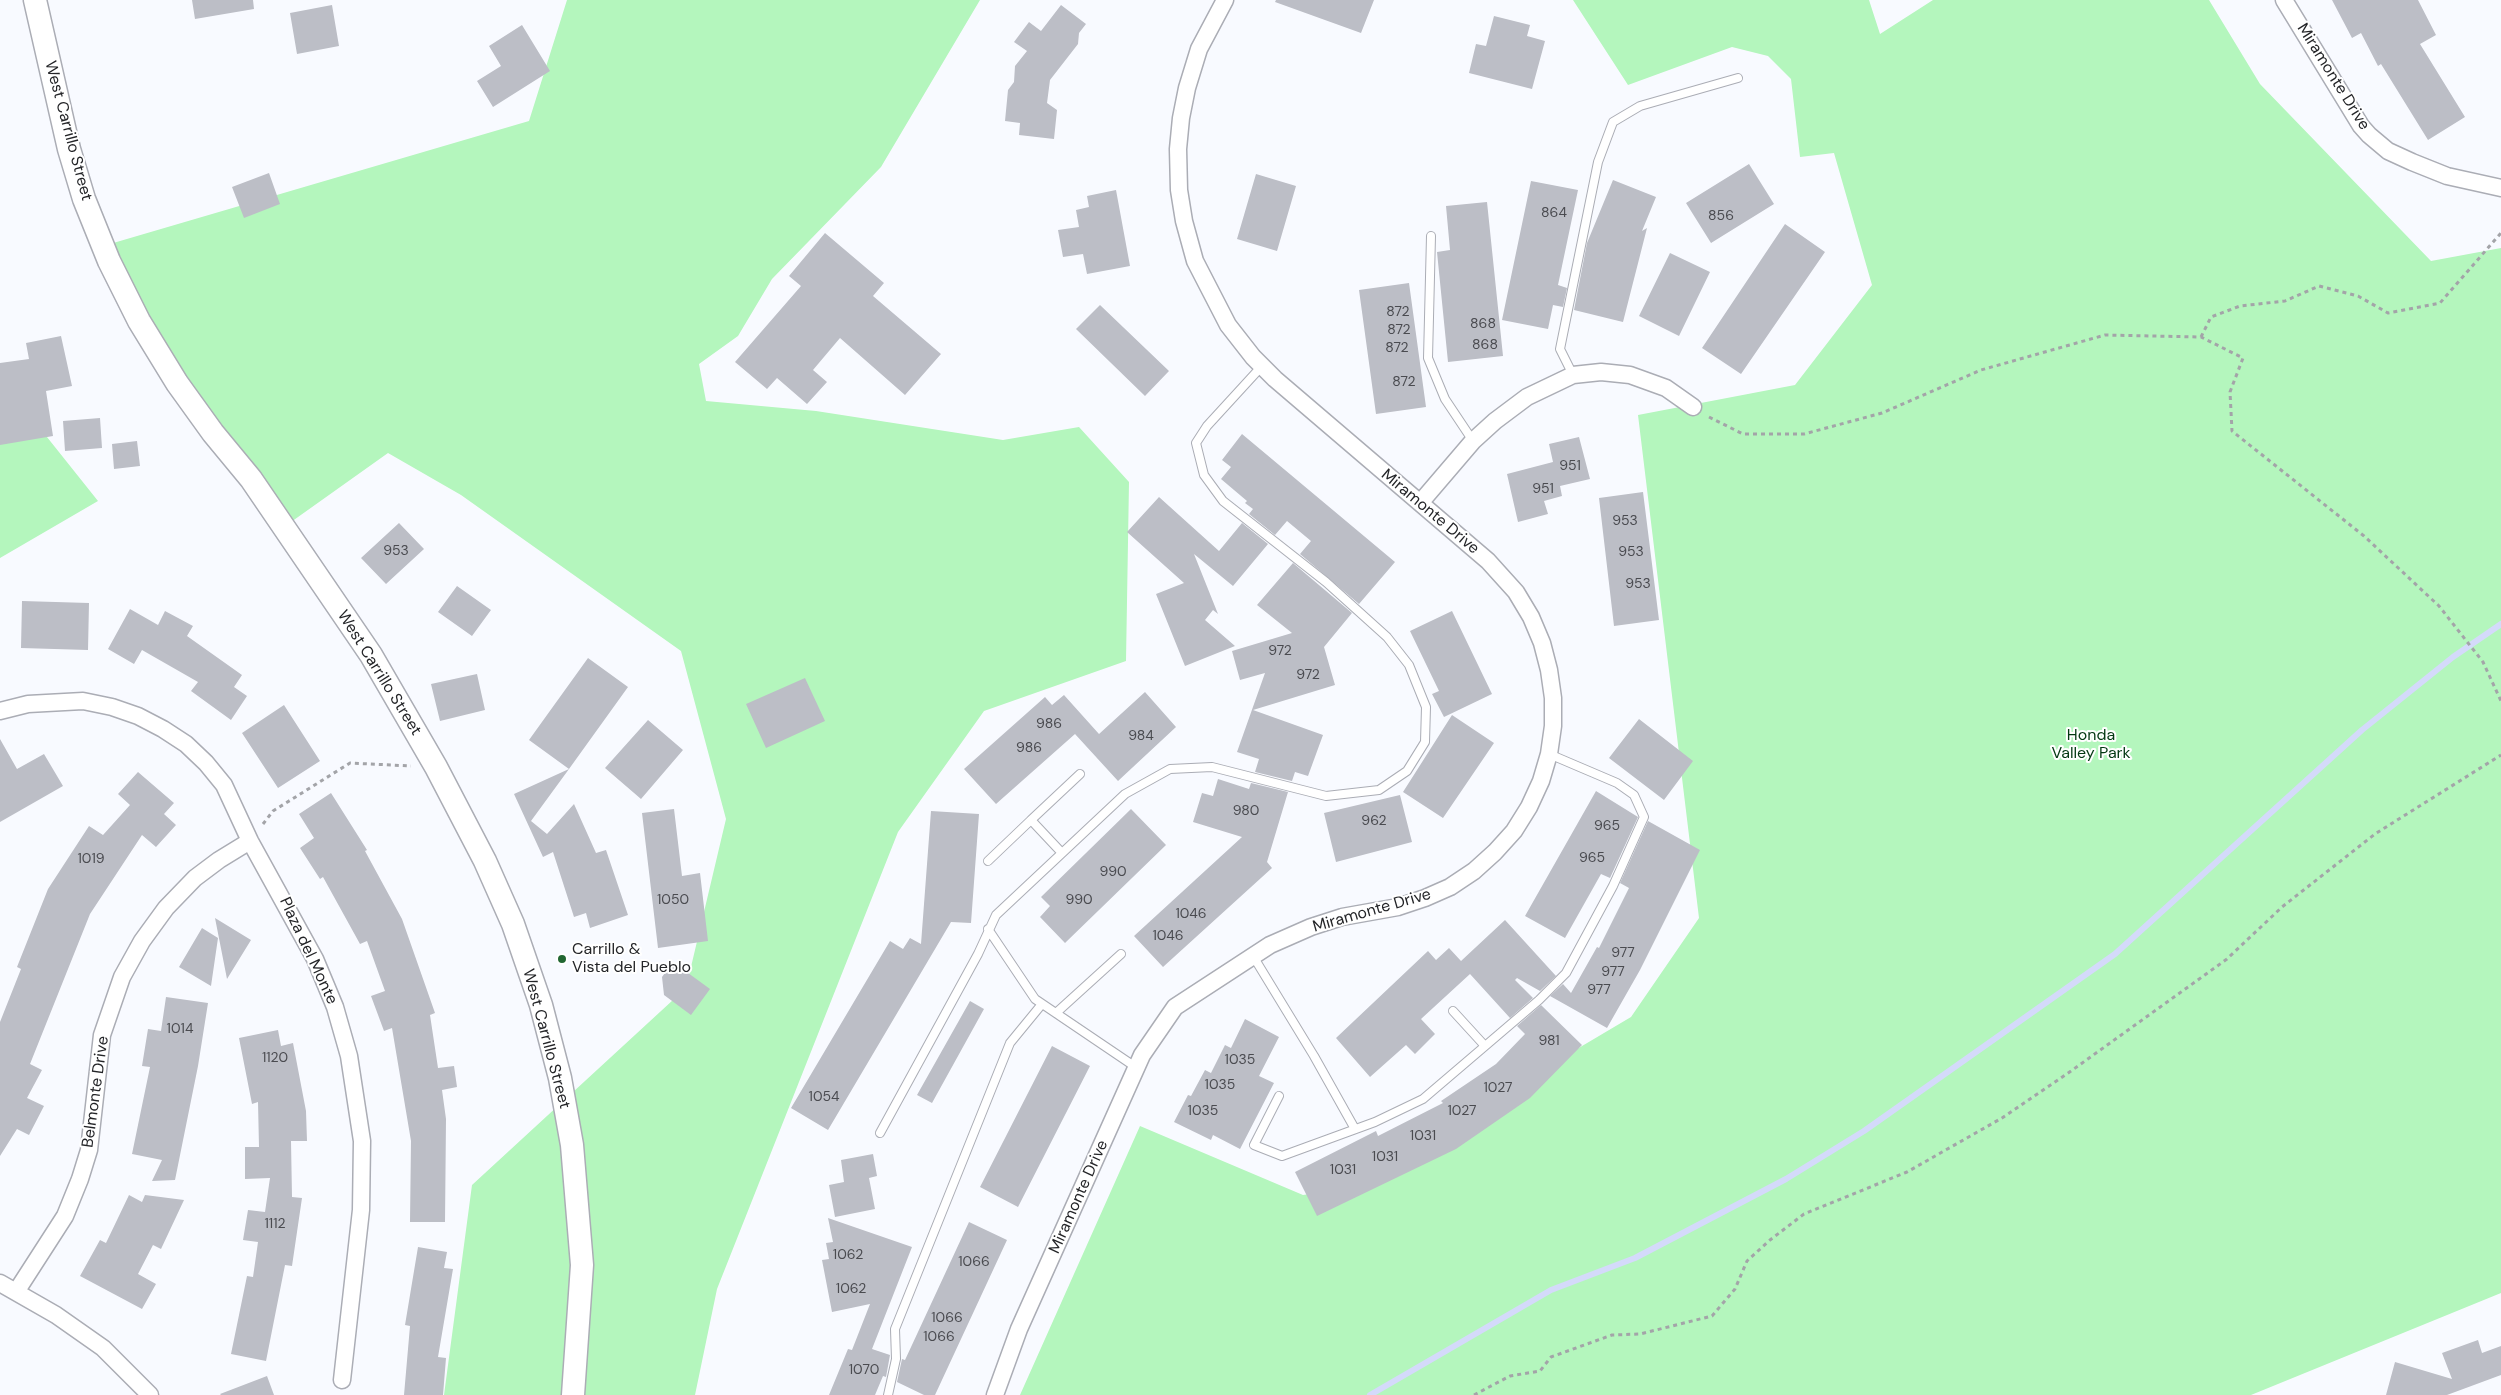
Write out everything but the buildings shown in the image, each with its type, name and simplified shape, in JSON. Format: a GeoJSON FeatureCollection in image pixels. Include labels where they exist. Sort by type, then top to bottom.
{"type":"FeatureCollection","features":[{"type":"Feature","properties":{"kind":"main road","name":"West Carrillo Street"},"geometry":{"type":"LineString","coordinates":[[35,0],[69,149],[84,199],[109,261],[139,321],[177,383],[213,433],[251,479],[366,648],[436,768],[486,861],[513,924],[541,1005],[560,1078],[572,1145],[582,1265],[573,1395]]}},
{"type":"Feature","properties":{"kind":"street","name":"Miramonte Drive"},"geometry":{"type":"LineString","coordinates":[[996,1395],[1019,1329],[1142,1055],[1175,1007],[1270,945],[1311,927],[1342,917],[1398,907],[1425,898],[1450,886],[1474,871],[1495,852],[1519,823],[1540,781],[1548,754],[1553,726],[1553,698],[1542,642],[1531,616],[1516,592],[1488,561],[1262,366],[1228,325],[1212,298],[1195,260],[1184,221],[1179,190],[1178,149],[1187,88],[1199,49],[1225,0]]}},
{"type":"Feature","properties":{"kind":"street","name":"Miramonte Drive"},"geometry":{"type":"LineString","coordinates":[[2284,0],[2361,126],[2369,135],[2388,151],[2412,162],[2447,176],[2501,188]]}},
{"type":"Feature","properties":{"kind":"street"},"geometry":{"type":"LineString","coordinates":[[1420,503],[1473,441],[1495,421],[1527,397],[1573,375],[1601,372],[1630,375],[1666,388],[1694,407]]}},
{"type":"Feature","properties":{"kind":"street","name":"Plaza del Monte"},"geometry":{"type":"LineString","coordinates":[[0,711],[28,704],[83,701],[112,707],[138,716],[163,728],[193,751],[224,785],[250,841],[315,959],[335,1006],[349,1056],[356,1090],[362,1141],[362,1184],[342,1380]]}},
{"type":"Feature","properties":{"kind":"street","name":"Belmonte Drive"},"geometry":{"type":"LineString","coordinates":[[16,1292],[65,1216],[80,1179],[90,1142],[102,1035],[122,977],[142,941],[166,908],[203,872],[250,841]]}},
{"type":"Feature","properties":{"kind":"street"},"geometry":{"type":"LineString","coordinates":[[0,1283],[56,1315],[103,1348],[150,1395]]}},
{"type":"Feature","properties":{"kind":"lane"},"geometry":{"type":"LineString","coordinates":[[1573,375],[1560,349],[1598,162],[1613,122],[1640,106],[1738,78]]}},
{"type":"Feature","properties":{"kind":"lane"},"geometry":{"type":"LineString","coordinates":[[1431,236],[1428,358],[1445,398],[1473,441]]}},
{"type":"Feature","properties":{"kind":"lane"},"geometry":{"type":"LineString","coordinates":[[880,1132],[978,954],[996,915],[1126,794],[1170,769],[1212,767],[1326,796],[1379,790],[1407,772],[1425,742],[1426,707],[1409,665],[1387,637],[1326,582],[1223,501],[1204,475],[1196,443],[1207,426],[1262,366]]}},
{"type":"Feature","properties":{"kind":"lane"},"geometry":{"type":"LineString","coordinates":[[1279,1096],[1254,1144],[1282,1156],[1355,1129],[1423,1099],[1539,1000],[1566,973],[1614,886],[1644,817],[1634,795],[1617,783],[1548,754]]}},
{"type":"Feature","properties":{"kind":"lane"},"geometry":{"type":"LineString","coordinates":[[988,861],[1080,774]]}},
{"type":"Feature","properties":{"kind":"lane"},"geometry":{"type":"LineString","coordinates":[[1031,820],[1062,853]]}},
{"type":"Feature","properties":{"kind":"lane"},"geometry":{"type":"LineString","coordinates":[[988,929],[1035,999],[1137,1068]]}},
{"type":"Feature","properties":{"kind":"lane"},"geometry":{"type":"LineString","coordinates":[[1056,1013],[1121,954]]}},
{"type":"Feature","properties":{"kind":"lane"},"geometry":{"type":"LineString","coordinates":[[1253,956],[1314,1056],[1355,1129]]}},
{"type":"Feature","properties":{"kind":"lane"},"geometry":{"type":"LineString","coordinates":[[888,1395],[896,1359],[895,1330],[1010,1043],[1042,1004]]}},
{"type":"Feature","properties":{"kind":"lane"},"geometry":{"type":"LineString","coordinates":[[1453,1011],[1485,1046]]}},
{"type":"Feature","properties":{"kind":"path"},"geometry":{"type":"LineString","coordinates":[[2201,337],[2212,317],[2240,306],[2285,301],[2319,286],[2358,296],[2388,313],[2440,302],[2501,233]]}},
{"type":"Feature","properties":{"kind":"path"},"geometry":{"type":"LineString","coordinates":[[1694,407],[1711,419],[1743,434],[1804,434],[1882,413],[1981,370],[2105,335],[2201,337],[2243,358],[2230,392],[2232,431],[2364,536],[2439,606],[2479,656],[2501,701]]}},
{"type":"Feature","properties":{"kind":"path"},"geometry":{"type":"LineString","coordinates":[[1474,1395],[1510,1376],[1540,1371],[1551,1357],[1612,1335],[1640,1334],[1712,1316],[1735,1289],[1747,1261],[1770,1240],[1804,1214],[1907,1172],[2002,1118],[2071,1072],[2227,959],[2282,907],[2375,834],[2501,755]]}},
{"type":"Feature","properties":{"kind":"path"},"geometry":{"type":"LineString","coordinates":[[250,841],[273,811],[350,763],[436,768]]}},
{"type":"Feature","properties":{"kind":"green space"},"geometry":{"type":"Polygon","coordinates":[[[567,0],[980,0],[881,167],[772,279],[738,336],[699,364],[706,401],[816,411],[1003,440],[1079,427],[1129,482],[1126,661],[984,711],[898,832],[717,1289],[695,1395],[444,1395],[472,1185],[686,988],[726,819],[681,651],[461,495],[388,453],[284,527],[221,442],[103,246],[529,121],[567,0]]]}},
{"type":"Feature","properties":{"kind":"green space","name":"Honda Valley Park"},"geometry":{"type":"Polygon","coordinates":[[[1573,0],[1869,0],[1880,34],[1933,0],[2209,0],[2260,84],[2431,261],[2501,248],[2501,1293],[2251,1395],[1020,1395],[1140,1126],[1303,1195],[1339,1190],[1631,1017],[1699,918],[1638,415],[1795,385],[1872,285],[1834,153],[1800,157],[1791,79],[1768,56],[1732,47],[1628,85],[1573,0]]]}},
{"type":"Feature","properties":{"kind":"green space"},"geometry":{"type":"Polygon","coordinates":[[[35,422],[98,501],[0,558],[0,434],[35,422]]]}},
{"type":"Feature","properties":{"kind":"waterway"},"geometry":{"type":"LineString","coordinates":[[1370,1395],[1551,1290],[1635,1258],[1786,1179],[1864,1131],[2115,954],[2362,730],[2453,657],[2501,624]]}},
{"type":"Feature","properties":{"kind":"place","name":"Carrillo & Vista del Pueblo"},"geometry":{"type":"Point","coordinates":[562,959]}}]}
